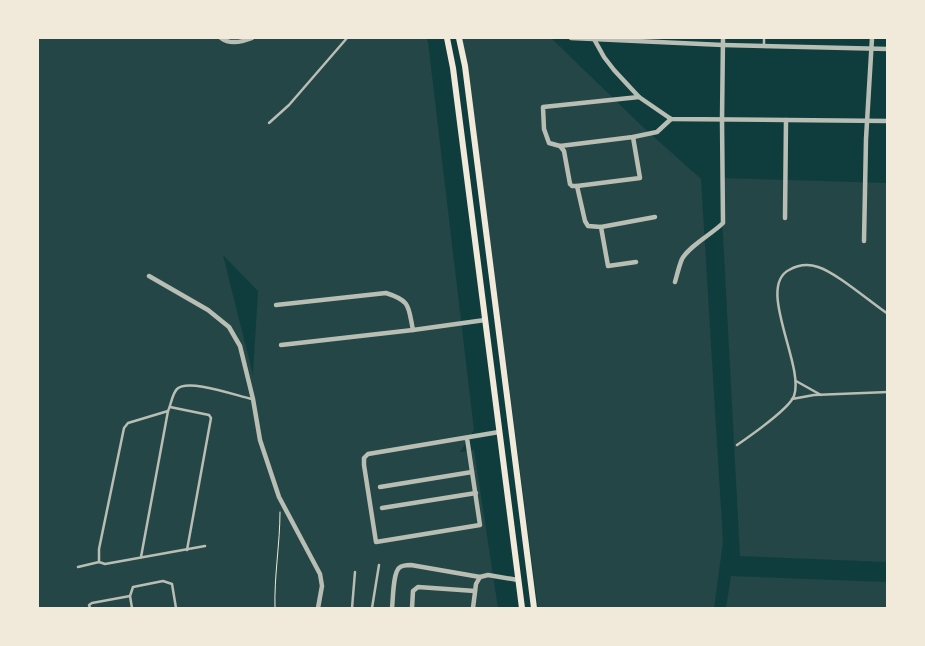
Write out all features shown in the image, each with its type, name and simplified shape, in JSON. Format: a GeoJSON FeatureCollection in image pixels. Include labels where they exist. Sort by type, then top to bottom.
{"type":"FeatureCollection","features":[{"type":"Feature","properties":{"kind":"main road"},"geometry":{"type":"LineString","coordinates":[[447,38],[453,68],[522,608]]}},
{"type":"Feature","properties":{"kind":"main road"},"geometry":{"type":"LineString","coordinates":[[459,38],[465,66],[534,608]]}},
{"type":"Feature","properties":{"kind":"main road"},"geometry":{"type":"LineString","coordinates":[[453,68],[465,66]]}},
{"type":"Feature","properties":{"kind":"main road"},"geometry":{"type":"LineString","coordinates":[[498,422],[511,422]]}},
{"type":"Feature","properties":{"kind":"street"},"geometry":{"type":"LineString","coordinates":[[221,38],[225,41],[238,43],[252,38]]}},
{"type":"Feature","properties":{"kind":"street"},"geometry":{"type":"LineString","coordinates":[[571,38],[723,45],[888,49]]}},
{"type":"Feature","properties":{"kind":"street"},"geometry":{"type":"LineString","coordinates":[[675,282],[682,259],[690,249],[723,223],[722,120],[724,38]]}},
{"type":"Feature","properties":{"kind":"street"},"geometry":{"type":"LineString","coordinates":[[864,241],[872,38]]}},
{"type":"Feature","properties":{"kind":"street"},"geometry":{"type":"LineString","coordinates":[[594,39],[614,70],[639,97],[672,119],[888,121]]}},
{"type":"Feature","properties":{"kind":"street"},"geometry":{"type":"LineString","coordinates":[[639,97],[544,107],[544,130],[549,143],[560,146],[633,137],[656,132],[672,119]]}},
{"type":"Feature","properties":{"kind":"street"},"geometry":{"type":"LineString","coordinates":[[785,218],[786,120]]}},
{"type":"Feature","properties":{"kind":"street"},"geometry":{"type":"LineString","coordinates":[[560,146],[564,152],[570,184],[577,186],[640,178],[633,137]]}},
{"type":"Feature","properties":{"kind":"street"},"geometry":{"type":"LineString","coordinates":[[577,186],[584,221],[588,226],[601,227],[655,217]]}},
{"type":"Feature","properties":{"kind":"street"},"geometry":{"type":"LineString","coordinates":[[601,227],[608,266],[636,262]]}},
{"type":"Feature","properties":{"kind":"street"},"geometry":{"type":"LineString","coordinates":[[148,276],[208,310],[229,327],[240,346],[253,399],[260,440],[279,497],[320,574],[322,586],[318,608]]}},
{"type":"Feature","properties":{"kind":"street"},"geometry":{"type":"LineString","coordinates":[[276,305],[386,293],[400,297],[408,305],[413,330]]}},
{"type":"Feature","properties":{"kind":"street"},"geometry":{"type":"LineString","coordinates":[[281,345],[485,320]]}},
{"type":"Feature","properties":{"kind":"street"},"geometry":{"type":"LineString","coordinates":[[467,438],[480,522],[478,526],[376,542],[364,458],[368,454],[499,432]]}},
{"type":"Feature","properties":{"kind":"street"},"geometry":{"type":"LineString","coordinates":[[380,487],[472,472]]}},
{"type":"Feature","properties":{"kind":"street"},"geometry":{"type":"LineString","coordinates":[[382,508],[476,493]]}},
{"type":"Feature","properties":{"kind":"street"},"geometry":{"type":"LineString","coordinates":[[392,608],[396,573],[399,568],[404,566],[410,565],[480,577],[488,575],[518,580]]}},
{"type":"Feature","properties":{"kind":"street"},"geometry":{"type":"LineString","coordinates":[[473,608],[477,582],[480,577]]}},
{"type":"Feature","properties":{"kind":"street"},"geometry":{"type":"LineString","coordinates":[[412,608],[413,591],[418,586],[475,591]]}},
{"type":"Feature","properties":{"kind":"lane"},"geometry":{"type":"LineString","coordinates":[[269,123],[289,105],[347,38]]}},
{"type":"Feature","properties":{"kind":"lane"},"geometry":{"type":"LineString","coordinates":[[764,38],[764,46]]}},
{"type":"Feature","properties":{"kind":"lane"},"geometry":{"type":"LineString","coordinates":[[737,445],[778,413],[792,399],[795,391],[796,381],[776,293],[780,278],[786,271],[802,266],[813,266],[824,270],[888,314]]}},
{"type":"Feature","properties":{"kind":"lane"},"geometry":{"type":"LineString","coordinates":[[796,381],[821,396]]}},
{"type":"Feature","properties":{"kind":"lane"},"geometry":{"type":"LineString","coordinates":[[141,557],[169,409],[178,388],[193,385],[253,399]]}},
{"type":"Feature","properties":{"kind":"lane"},"geometry":{"type":"LineString","coordinates":[[792,399],[807,396],[888,392]]}},
{"type":"Feature","properties":{"kind":"lane"},"geometry":{"type":"LineString","coordinates":[[100,562],[100,549],[124,428],[128,423],[169,409],[210,416],[211,418],[187,550]]}},
{"type":"Feature","properties":{"kind":"lane"},"geometry":{"type":"LineString","coordinates":[[78,567],[205,546]]}},
{"type":"Feature","properties":{"kind":"lane"},"geometry":{"type":"LineString","coordinates":[[372,608],[379,565]]}},
{"type":"Feature","properties":{"kind":"lane"},"geometry":{"type":"LineString","coordinates":[[352,608],[355,572]]}},
{"type":"Feature","properties":{"kind":"lane"},"geometry":{"type":"LineString","coordinates":[[132,608],[130,596],[133,587],[164,580],[172,584],[176,608]]}},
{"type":"Feature","properties":{"kind":"lane"},"geometry":{"type":"LineString","coordinates":[[90,608],[92,603],[130,596]]}},
{"type":"Feature","properties":{"kind":"path"},"geometry":{"type":"LineString","coordinates":[[275,608],[274,575],[279,531],[279,497]]}},
{"type":"Feature","properties":{"kind":"shaded area"},"geometry":{"type":"Polygon","coordinates":[[[38,38],[426,38],[474,430],[460,452],[474,450],[498,608],[38,608],[38,38]],[[223,255],[253,375],[258,291],[223,255]]]}},
{"type":"Feature","properties":{"kind":"shaded area"},"geometry":{"type":"Polygon","coordinates":[[[461,38],[551,38],[645,129],[701,179],[723,542],[714,608],[538,608],[477,140],[461,38]]]}},
{"type":"Feature","properties":{"kind":"shaded area"},"geometry":{"type":"Polygon","coordinates":[[[720,178],[887,183],[887,562],[740,556],[720,178]]]}},
{"type":"Feature","properties":{"kind":"shaded area"},"geometry":{"type":"Polygon","coordinates":[[[731,576],[887,582],[887,608],[726,608],[731,576]]]}}]}
